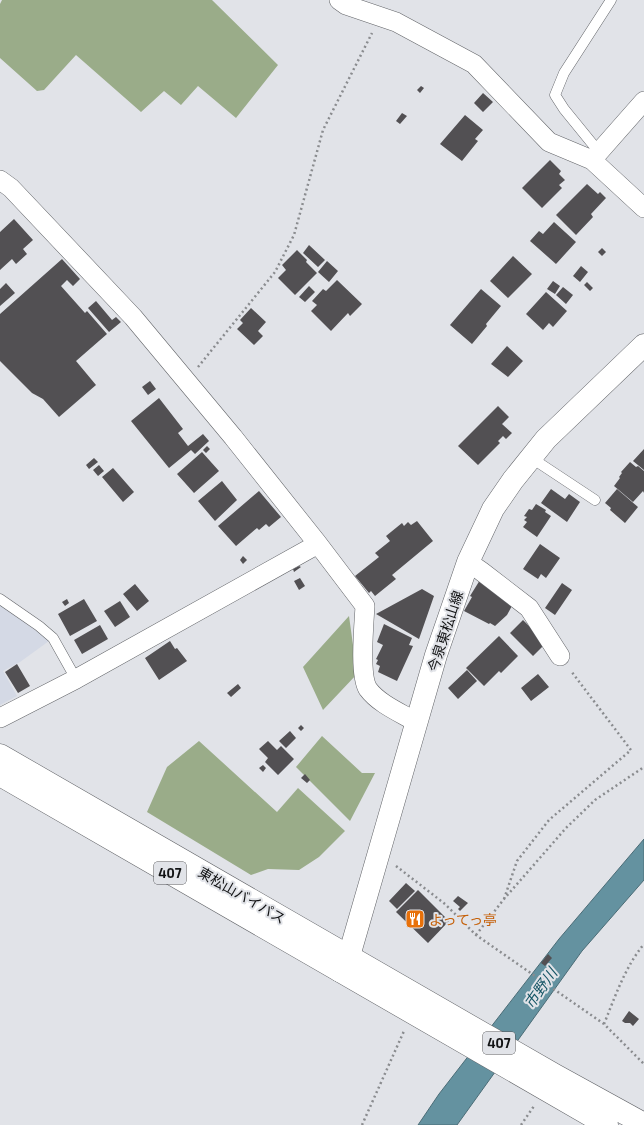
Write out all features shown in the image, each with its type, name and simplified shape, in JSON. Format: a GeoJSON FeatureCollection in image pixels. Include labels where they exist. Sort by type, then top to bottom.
{"type":"FeatureCollection","features":[{"type":"Feature","properties":{"kind":"main road","name":"今泉東松山線"},"geometry":{"type":"LineString","coordinates":[[345,964],[436,655],[468,562],[493,509],[530,457],[546,439],[644,345]]}},
{"type":"Feature","properties":{"kind":"main road","name":"東松山バイパス"},"geometry":{"type":"LineString","coordinates":[[0,755],[345,964],[414,1013],[439,1018]]}},
{"type":"Feature","properties":{"kind":"main road","name":"東松山バイパス"},"geometry":{"type":"LineString","coordinates":[[0,775],[345,964],[439,1018]]}},
{"type":"Feature","properties":{"kind":"main road","name":"407"},"geometry":{"type":"LineString","coordinates":[[439,1018],[550,1082],[644,1124]]}},
{"type":"Feature","properties":{"kind":"main road","name":"407"},"geometry":{"type":"LineString","coordinates":[[550,1082],[607,1125]]}},
{"type":"Feature","properties":{"kind":"street"},"geometry":{"type":"LineString","coordinates":[[340,0],[346,5],[396,22],[474,64],[549,142],[595,156],[644,208]]}},
{"type":"Feature","properties":{"kind":"street"},"geometry":{"type":"LineString","coordinates":[[595,156],[644,100]]}},
{"type":"Feature","properties":{"kind":"street"},"geometry":{"type":"LineString","coordinates":[[0,180],[11,188],[133,317],[318,544],[365,606],[363,640],[364,671],[368,688],[387,706],[416,722]]}},
{"type":"Feature","properties":{"kind":"street"},"geometry":{"type":"LineString","coordinates":[[0,718],[76,679],[318,544]]}},
{"type":"Feature","properties":{"kind":"street"},"geometry":{"type":"LineString","coordinates":[[468,562],[482,571],[529,608],[560,656]]}},
{"type":"Feature","properties":{"kind":"lane"},"geometry":{"type":"LineString","coordinates":[[595,156],[555,95],[564,73],[611,0]]}},
{"type":"Feature","properties":{"kind":"lane"},"geometry":{"type":"LineString","coordinates":[[530,457],[595,500]]}},
{"type":"Feature","properties":{"kind":"lane"},"geometry":{"type":"LineString","coordinates":[[0,598],[53,638],[76,679]]}},
{"type":"Feature","properties":{"kind":"path"},"geometry":{"type":"LineString","coordinates":[[186,381],[275,272],[294,235],[323,130],[380,17]]}},
{"type":"Feature","properties":{"kind":"path"},"geometry":{"type":"LineString","coordinates":[[504,899],[517,861],[549,820],[631,750],[560,656]]}},
{"type":"Feature","properties":{"kind":"path"},"geometry":{"type":"LineString","coordinates":[[476,935],[504,899],[566,828],[595,800],[644,767]]}},
{"type":"Feature","properties":{"kind":"path"},"geometry":{"type":"LineString","coordinates":[[377,858],[398,867],[445,904],[476,935],[604,1024],[644,1064]]}},
{"type":"Feature","properties":{"kind":"path"},"geometry":{"type":"LineString","coordinates":[[604,1024],[622,980],[636,953],[644,944]]}},
{"type":"Feature","properties":{"kind":"path"},"geometry":{"type":"LineString","coordinates":[[362,1125],[406,1026],[414,1013]]}},
{"type":"Feature","properties":{"kind":"shaded area"},"geometry":{"type":"Polygon","coordinates":[[[0,602],[15,612],[49,641],[20,662],[3,671],[17,696],[0,705],[0,602]]]}},
{"type":"Feature","properties":{"kind":"green space"},"geometry":{"type":"Polygon","coordinates":[[[2,0],[212,0],[278,65],[236,118],[198,86],[181,105],[164,91],[141,112],[76,55],[44,90],[37,91],[0,58],[0,4],[2,0]]]}},
{"type":"Feature","properties":{"kind":"green space"},"geometry":{"type":"Polygon","coordinates":[[[349,616],[357,674],[323,710],[303,667],[349,616]]]}},
{"type":"Feature","properties":{"kind":"green space"},"geometry":{"type":"Polygon","coordinates":[[[322,736],[362,773],[375,773],[350,821],[296,767],[322,736]]]}},
{"type":"Feature","properties":{"kind":"green space"},"geometry":{"type":"Polygon","coordinates":[[[199,741],[277,812],[298,788],[345,831],[319,857],[299,870],[268,869],[251,875],[147,812],[167,767],[199,741]]]}},
{"type":"Feature","properties":{"kind":"water","name":"市野川"},"geometry":{"type":"Polygon","coordinates":[[[644,839],[644,880],[582,951],[457,1125],[418,1125],[439,1094],[559,939],[644,839]]]}},
{"type":"Feature","properties":{"kind":"building"},"geometry":{"type":"Polygon","coordinates":[[[421,86],[424,88],[420,93],[417,90],[421,86]]]}},
{"type":"Feature","properties":{"kind":"building"},"geometry":{"type":"Polygon","coordinates":[[[483,93],[493,102],[483,112],[474,103],[483,93]]]}},
{"type":"Feature","properties":{"kind":"building"},"geometry":{"type":"Polygon","coordinates":[[[402,113],[407,116],[400,124],[396,121],[402,113]]]}},
{"type":"Feature","properties":{"kind":"building"},"geometry":{"type":"Polygon","coordinates":[[[465,115],[483,130],[475,139],[478,141],[462,161],[440,144],[465,115]]]}},
{"type":"Feature","properties":{"kind":"building"},"geometry":{"type":"Polygon","coordinates":[[[550,160],[561,171],[559,174],[565,180],[559,185],[562,188],[542,208],[522,188],[550,160]]]}},
{"type":"Feature","properties":{"kind":"building"},"geometry":{"type":"Polygon","coordinates":[[[587,184],[598,194],[600,192],[606,198],[591,214],[593,217],[576,235],[556,215],[587,184]]]}},
{"type":"Feature","properties":{"kind":"building"},"geometry":{"type":"Polygon","coordinates":[[[14,219],[33,240],[23,249],[27,254],[16,264],[12,259],[0,270],[0,232],[14,219]]]}},
{"type":"Feature","properties":{"kind":"building"},"geometry":{"type":"Polygon","coordinates":[[[554,222],[576,242],[556,264],[530,241],[539,231],[543,234],[554,222]]]}},
{"type":"Feature","properties":{"kind":"building"},"geometry":{"type":"Polygon","coordinates":[[[309,245],[325,260],[318,267],[303,253],[309,245]]]}},
{"type":"Feature","properties":{"kind":"building"},"geometry":{"type":"Polygon","coordinates":[[[602,248],[606,252],[602,256],[598,252],[602,248]]]}},
{"type":"Feature","properties":{"kind":"building"},"geometry":{"type":"Polygon","coordinates":[[[297,250],[317,273],[295,295],[278,278],[286,270],[282,265],[297,250]]]}},
{"type":"Feature","properties":{"kind":"building"},"geometry":{"type":"Polygon","coordinates":[[[513,256],[532,274],[508,298],[490,281],[513,256]]]}},
{"type":"Feature","properties":{"kind":"building"},"geometry":{"type":"Polygon","coordinates":[[[62,259],[80,279],[73,286],[67,280],[61,286],[85,313],[87,311],[107,334],[76,361],[96,385],[59,417],[43,399],[32,393],[0,361],[0,314],[62,259]]]}},
{"type":"Feature","properties":{"kind":"building"},"geometry":{"type":"Polygon","coordinates":[[[327,261],[338,271],[329,282],[318,272],[327,261]]]}},
{"type":"Feature","properties":{"kind":"building"},"geometry":{"type":"Polygon","coordinates":[[[581,266],[588,272],[580,282],[573,276],[581,266]]]}},
{"type":"Feature","properties":{"kind":"building"},"geometry":{"type":"Polygon","coordinates":[[[337,280],[362,304],[350,316],[348,313],[331,331],[311,311],[317,305],[312,301],[323,289],[326,291],[337,280]]]}},
{"type":"Feature","properties":{"kind":"building"},"geometry":{"type":"Polygon","coordinates":[[[553,281],[560,286],[555,294],[547,289],[553,281]]]}},
{"type":"Feature","properties":{"kind":"building"},"geometry":{"type":"Polygon","coordinates":[[[587,282],[593,288],[590,291],[584,285],[587,282]]]}},
{"type":"Feature","properties":{"kind":"building"},"geometry":{"type":"Polygon","coordinates":[[[6,283],[15,293],[0,306],[0,289],[6,283]]]}},
{"type":"Feature","properties":{"kind":"building"},"geometry":{"type":"Polygon","coordinates":[[[309,286],[315,292],[305,302],[299,297],[309,286]]]}},
{"type":"Feature","properties":{"kind":"building"},"geometry":{"type":"Polygon","coordinates":[[[563,287],[573,295],[566,304],[556,295],[563,287]]]}},
{"type":"Feature","properties":{"kind":"building"},"geometry":{"type":"Polygon","coordinates":[[[481,289],[501,306],[472,344],[450,325],[481,289]]]}},
{"type":"Feature","properties":{"kind":"building"},"geometry":{"type":"Polygon","coordinates":[[[546,292],[567,311],[553,327],[549,323],[543,330],[526,314],[546,292]]]}},
{"type":"Feature","properties":{"kind":"building"},"geometry":{"type":"Polygon","coordinates":[[[96,301],[112,320],[116,317],[121,322],[109,332],[88,308],[96,301]]]}},
{"type":"Feature","properties":{"kind":"building"},"geometry":{"type":"Polygon","coordinates":[[[251,308],[266,322],[258,331],[263,336],[254,345],[237,329],[243,323],[240,320],[251,308]]]}},
{"type":"Feature","properties":{"kind":"building"},"geometry":{"type":"Polygon","coordinates":[[[507,346],[523,361],[508,377],[491,364],[507,346]]]}},
{"type":"Feature","properties":{"kind":"building"},"geometry":{"type":"Polygon","coordinates":[[[150,381],[156,389],[148,395],[142,387],[150,381]]]}},
{"type":"Feature","properties":{"kind":"building"},"geometry":{"type":"Polygon","coordinates":[[[159,398],[183,429],[178,433],[188,446],[203,434],[209,441],[195,454],[191,450],[169,468],[131,421],[159,398]]]}},
{"type":"Feature","properties":{"kind":"building"},"geometry":{"type":"Polygon","coordinates":[[[498,406],[509,417],[502,424],[512,433],[506,439],[503,436],[498,441],[500,443],[478,465],[458,446],[498,406]]]}},
{"type":"Feature","properties":{"kind":"building"},"geometry":{"type":"Polygon","coordinates":[[[207,446],[210,449],[206,453],[203,450],[207,446]]]}},
{"type":"Feature","properties":{"kind":"building"},"geometry":{"type":"Polygon","coordinates":[[[644,449],[644,470],[633,461],[644,449]]]}},
{"type":"Feature","properties":{"kind":"building"},"geometry":{"type":"Polygon","coordinates":[[[202,452],[219,471],[194,493],[177,474],[202,452]]]}},
{"type":"Feature","properties":{"kind":"building"},"geometry":{"type":"Polygon","coordinates":[[[94,458],[98,462],[89,469],[86,465],[94,458]]]}},
{"type":"Feature","properties":{"kind":"building"},"geometry":{"type":"Polygon","coordinates":[[[630,462],[644,471],[644,493],[643,491],[633,502],[614,486],[620,478],[621,472],[630,462]]]}},
{"type":"Feature","properties":{"kind":"building"},"geometry":{"type":"Polygon","coordinates":[[[99,465],[104,471],[98,476],[93,470],[99,465]]]}},
{"type":"Feature","properties":{"kind":"building"},"geometry":{"type":"Polygon","coordinates":[[[113,468],[134,492],[123,502],[102,477],[113,468]]]}},
{"type":"Feature","properties":{"kind":"building"},"geometry":{"type":"Polygon","coordinates":[[[222,481],[237,500],[215,521],[198,501],[222,481]]]}},
{"type":"Feature","properties":{"kind":"building"},"geometry":{"type":"Polygon","coordinates":[[[551,489],[565,499],[569,494],[580,502],[567,522],[541,503],[551,489]]]}},
{"type":"Feature","properties":{"kind":"building"},"geometry":{"type":"Polygon","coordinates":[[[617,489],[638,507],[625,523],[610,510],[611,508],[605,503],[617,489]]]}},
{"type":"Feature","properties":{"kind":"building"},"geometry":{"type":"Polygon","coordinates":[[[259,491],[281,517],[269,527],[266,524],[259,530],[257,528],[236,546],[218,526],[259,491]]]}},
{"type":"Feature","properties":{"kind":"building"},"geometry":{"type":"Polygon","coordinates":[[[536,504],[546,510],[545,512],[551,516],[537,537],[523,527],[527,522],[524,520],[527,517],[524,516],[529,509],[532,510],[536,504]]]}},
{"type":"Feature","properties":{"kind":"building"},"geometry":{"type":"Polygon","coordinates":[[[417,521],[433,541],[392,575],[396,579],[375,596],[371,591],[369,593],[355,576],[379,557],[375,553],[390,541],[386,536],[402,523],[404,526],[408,522],[411,525],[417,521]]]}},
{"type":"Feature","properties":{"kind":"building"},"geometry":{"type":"Polygon","coordinates":[[[540,544],[560,558],[546,578],[541,574],[538,579],[523,569],[540,544]]]}},
{"type":"Feature","properties":{"kind":"building"},"geometry":{"type":"Polygon","coordinates":[[[243,556],[247,560],[243,564],[240,560],[243,556]]]}},
{"type":"Feature","properties":{"kind":"building"},"geometry":{"type":"Polygon","coordinates":[[[299,566],[301,567],[294,572],[293,569],[299,566]]]}},
{"type":"Feature","properties":{"kind":"building"},"geometry":{"type":"Polygon","coordinates":[[[300,578],[305,586],[299,590],[294,581],[300,578]]]}},
{"type":"Feature","properties":{"kind":"building"},"geometry":{"type":"Polygon","coordinates":[[[480,580],[514,602],[507,615],[495,626],[464,611],[472,597],[470,596],[480,580]]]}},
{"type":"Feature","properties":{"kind":"building"},"geometry":{"type":"Polygon","coordinates":[[[562,583],[572,590],[555,615],[545,608],[562,583]]]}},
{"type":"Feature","properties":{"kind":"building"},"geometry":{"type":"Polygon","coordinates":[[[135,584],[149,601],[137,611],[123,594],[135,584]]]}},
{"type":"Feature","properties":{"kind":"building"},"geometry":{"type":"Polygon","coordinates":[[[422,589],[434,596],[419,639],[376,614],[422,589]]]}},
{"type":"Feature","properties":{"kind":"building"},"geometry":{"type":"Polygon","coordinates":[[[67,599],[69,603],[65,606],[62,602],[67,599]]]}},
{"type":"Feature","properties":{"kind":"building"},"geometry":{"type":"Polygon","coordinates":[[[84,599],[97,621],[70,636],[58,614],[84,599]]]}},
{"type":"Feature","properties":{"kind":"building"},"geometry":{"type":"Polygon","coordinates":[[[120,601],[130,617],[115,627],[104,611],[120,601]]]}},
{"type":"Feature","properties":{"kind":"building"},"geometry":{"type":"Polygon","coordinates":[[[523,620],[546,643],[533,656],[510,633],[523,620]]]}},
{"type":"Feature","properties":{"kind":"building"},"geometry":{"type":"Polygon","coordinates":[[[384,624],[412,638],[409,645],[413,646],[397,681],[378,672],[380,666],[376,664],[378,660],[376,659],[383,645],[377,642],[384,624]]]}},
{"type":"Feature","properties":{"kind":"building"},"geometry":{"type":"Polygon","coordinates":[[[100,625],[108,639],[82,654],[74,640],[100,625]]]}},
{"type":"Feature","properties":{"kind":"building"},"geometry":{"type":"Polygon","coordinates":[[[499,636],[518,656],[501,673],[499,671],[484,686],[466,668],[499,636]]]}},
{"type":"Feature","properties":{"kind":"building"},"geometry":{"type":"Polygon","coordinates":[[[170,641],[175,649],[177,648],[187,661],[159,680],[145,658],[170,641]]]}},
{"type":"Feature","properties":{"kind":"building"},"geometry":{"type":"Polygon","coordinates":[[[17,664],[30,686],[18,693],[5,672],[17,664]]]}},
{"type":"Feature","properties":{"kind":"building"},"geometry":{"type":"Polygon","coordinates":[[[467,670],[477,681],[458,699],[448,688],[467,670]]]}},
{"type":"Feature","properties":{"kind":"building"},"geometry":{"type":"Polygon","coordinates":[[[538,674],[549,687],[531,701],[521,688],[538,674]]]}},
{"type":"Feature","properties":{"kind":"building"},"geometry":{"type":"Polygon","coordinates":[[[238,684],[241,688],[231,697],[227,693],[238,684]]]}},
{"type":"Feature","properties":{"kind":"building"},"geometry":{"type":"Polygon","coordinates":[[[301,725],[304,728],[301,731],[298,728],[301,725]]]}},
{"type":"Feature","properties":{"kind":"building"},"geometry":{"type":"Polygon","coordinates":[[[290,731],[296,738],[286,748],[279,741],[290,731]]]}},
{"type":"Feature","properties":{"kind":"building"},"geometry":{"type":"Polygon","coordinates":[[[268,741],[277,750],[281,746],[294,759],[278,775],[265,762],[268,758],[259,749],[268,741]]]}},
{"type":"Feature","properties":{"kind":"building"},"geometry":{"type":"Polygon","coordinates":[[[263,765],[266,768],[263,772],[259,768],[263,765]]]}},
{"type":"Feature","properties":{"kind":"building"},"geometry":{"type":"Polygon","coordinates":[[[305,774],[310,780],[307,783],[301,778],[305,774]]]}},
{"type":"Feature","properties":{"kind":"building"},"geometry":{"type":"Polygon","coordinates":[[[406,883],[415,891],[397,909],[389,901],[406,883]]]}},
{"type":"Feature","properties":{"kind":"building"},"geometry":{"type":"Polygon","coordinates":[[[418,890],[449,921],[428,943],[396,912],[418,890]]]}},
{"type":"Feature","properties":{"kind":"building"},"geometry":{"type":"Polygon","coordinates":[[[458,896],[468,903],[460,911],[458,909],[460,907],[453,901],[458,896]]]}},
{"type":"Feature","properties":{"kind":"building"},"geometry":{"type":"Polygon","coordinates":[[[548,954],[552,958],[545,966],[541,963],[548,954]]]}},
{"type":"Feature","properties":{"kind":"building"},"geometry":{"type":"Polygon","coordinates":[[[629,1011],[639,1019],[633,1026],[630,1023],[625,1023],[622,1021],[629,1011]]]}},
{"type":"Feature","properties":{"kind":"place","name":"よってっ亭"},"geometry":{"type":"Point","coordinates":[415,919]}}]}
